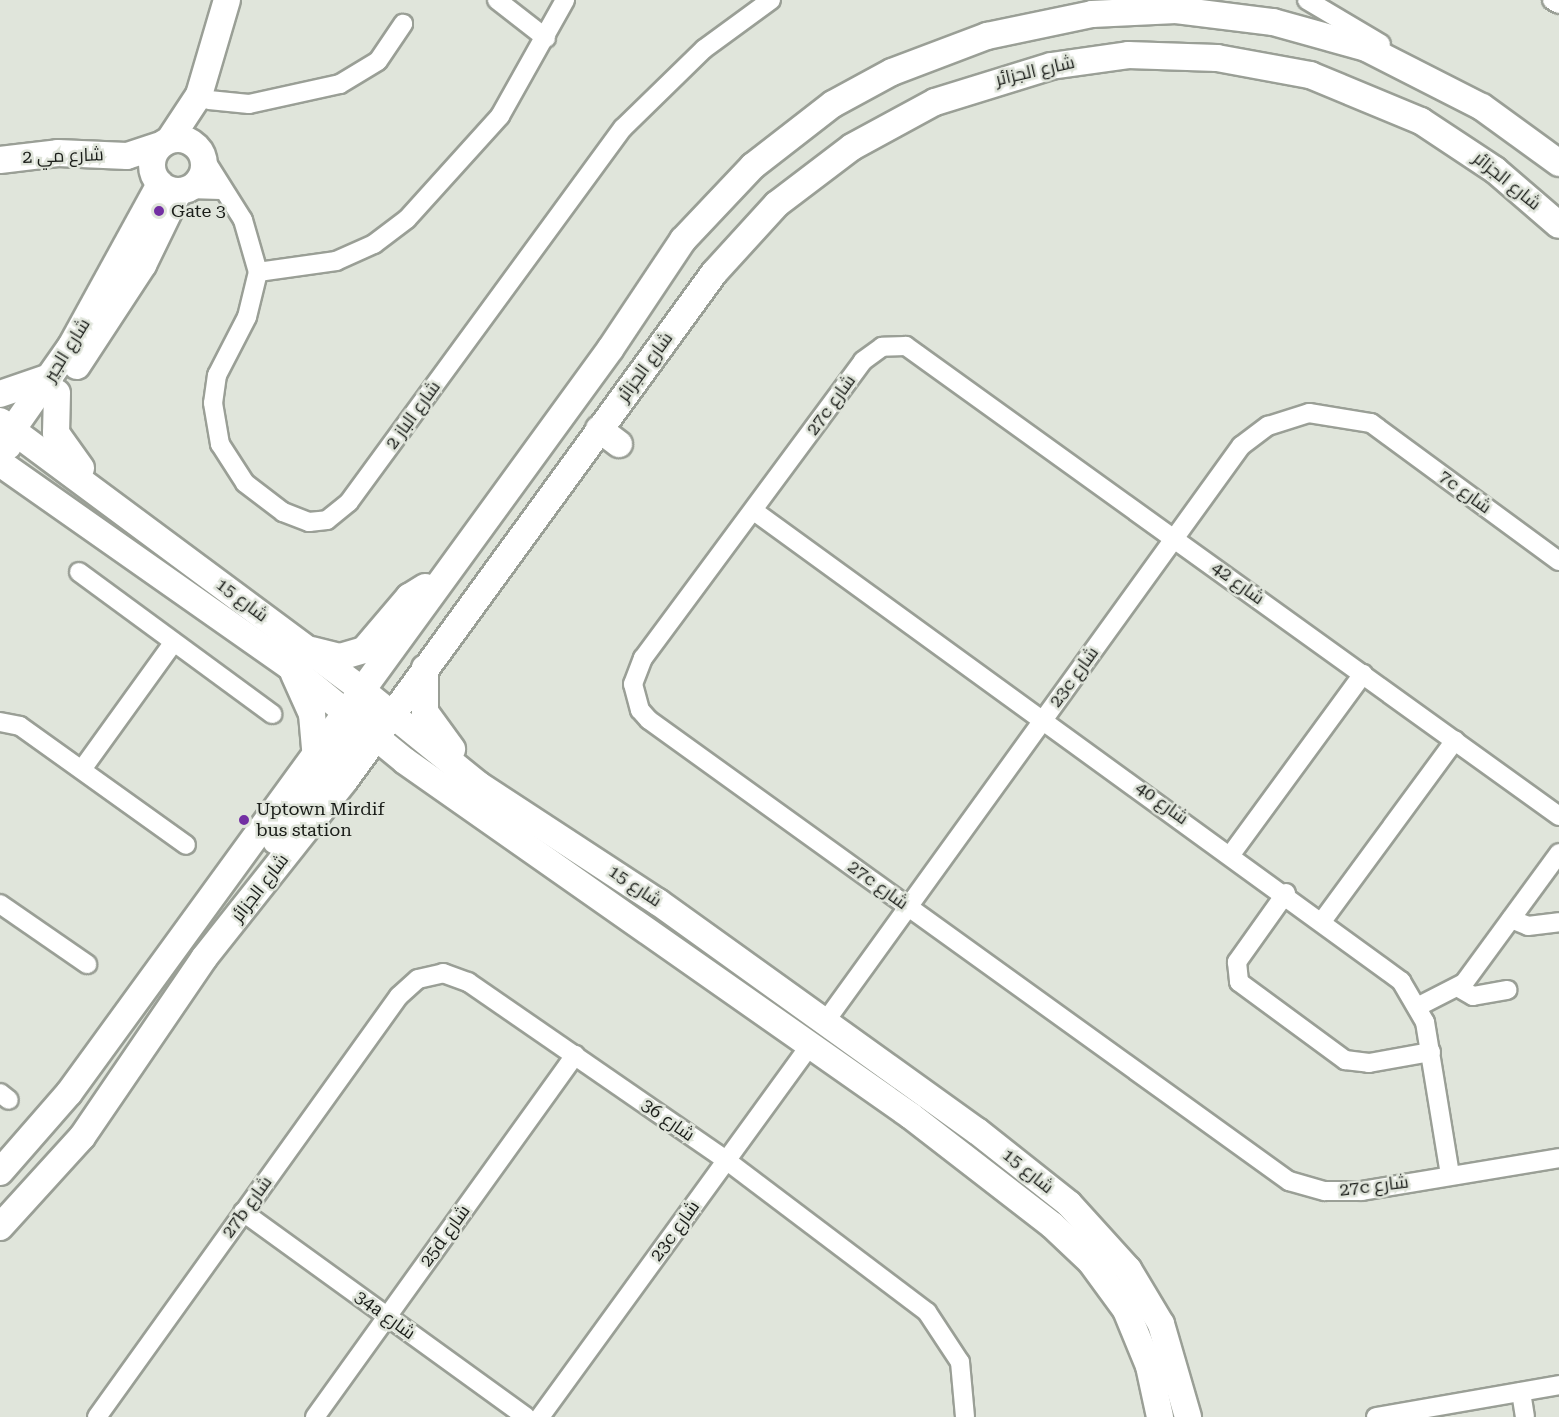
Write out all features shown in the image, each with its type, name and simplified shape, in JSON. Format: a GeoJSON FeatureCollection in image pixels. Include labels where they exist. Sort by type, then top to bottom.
{"type":"FeatureCollection","features":[{"type":"Feature","properties":{"kind":"main road"},"geometry":{"type":"LineString","coordinates":[[182,147],[227,0]]}},
{"type":"Feature","properties":{"kind":"main road"},"geometry":{"type":"LineString","coordinates":[[182,147],[201,176],[171,184],[153,156],[182,147],[209,100],[239,0]]}},
{"type":"Feature","properties":{"kind":"main road","name":"شارع الجزائر"},"geometry":{"type":"LineString","coordinates":[[0,1227],[81,1137],[204,958],[345,780],[360,724],[363,691],[683,240],[778,144],[843,99],[922,59],[1022,27],[1127,9],[1272,22],[1411,67],[1509,124],[1559,163]]}},
{"type":"Feature","properties":{"kind":"main road","name":"شارع الجزائر"},"geometry":{"type":"LineString","coordinates":[[0,1172],[69,1093],[315,752],[360,724],[391,714],[609,437],[734,248],[801,184],[907,115],[965,90],[1051,66],[1128,55],[1186,55],[1320,78],[1447,136],[1559,225]]}},
{"type":"Feature","properties":{"kind":"main road","name":"شارع مي 2"},"geometry":{"type":"LineString","coordinates":[[0,160],[58,153],[127,156],[182,147]]}},
{"type":"Feature","properties":{"kind":"main road","name":"شارع مي 2"},"geometry":{"type":"LineString","coordinates":[[127,156],[171,184]]}},
{"type":"Feature","properties":{"kind":"main road","name":"شارع الجير"},"geometry":{"type":"LineString","coordinates":[[8,445],[55,384],[146,235],[171,184]]}},
{"type":"Feature","properties":{"kind":"main road"},"geometry":{"type":"LineString","coordinates":[[0,394],[55,384],[59,442],[96,491]]}},
{"type":"Feature","properties":{"kind":"main road","name":"شارع 15"},"geometry":{"type":"LineString","coordinates":[[8,445],[96,491],[363,691],[479,785],[658,902],[977,1131],[1069,1204],[1128,1269],[1161,1324],[1188,1417]]}},
{"type":"Feature","properties":{"kind":"main road","name":"شارع 15"},"geometry":{"type":"LineString","coordinates":[[8,445],[289,666],[405,761],[911,1116],[1052,1225],[1091,1262],[1134,1325],[1160,1417]]}},
{"type":"Feature","properties":{"kind":"main road"},"geometry":{"type":"LineString","coordinates":[[308,649],[340,657],[364,650],[409,597],[442,579]]}},
{"type":"Feature","properties":{"kind":"main road"},"geometry":{"type":"LineString","coordinates":[[289,666],[312,714],[315,752]]}},
{"type":"Feature","properties":{"kind":"main road"},"geometry":{"type":"LineString","coordinates":[[425,668],[423,702],[430,721],[479,785]]}},
{"type":"Feature","properties":{"kind":"main road"},"geometry":{"type":"LineString","coordinates":[[204,958],[221,919],[360,724]]}},
{"type":"Feature","properties":{"kind":"main road"},"geometry":{"type":"LineString","coordinates":[[345,780],[372,766],[405,761]]}},
{"type":"Feature","properties":{"kind":"main road"},"geometry":{"type":"LineString","coordinates":[[911,1116],[933,1122],[966,1144],[978,1140],[977,1131]]}},
{"type":"Feature","properties":{"kind":"street"},"geometry":{"type":"LineString","coordinates":[[496,0],[546,38]]}},
{"type":"Feature","properties":{"kind":"street"},"geometry":{"type":"LineString","coordinates":[[258,272],[336,261],[391,232],[482,141],[546,38],[565,0]]}},
{"type":"Feature","properties":{"kind":"street","name":"شارع الباز 2"},"geometry":{"type":"LineString","coordinates":[[182,147],[221,190],[243,220],[258,272],[247,317],[217,375],[216,431],[245,483],[291,517],[318,522],[349,502],[623,129],[704,49],[771,0]]}},
{"type":"Feature","properties":{"kind":"street"},"geometry":{"type":"LineString","coordinates":[[1127,9],[1168,0]]}},
{"type":"Feature","properties":{"kind":"street"},"geometry":{"type":"LineString","coordinates":[[1306,0],[1411,67]]}},
{"type":"Feature","properties":{"kind":"street"},"geometry":{"type":"LineString","coordinates":[[1552,0],[1559,4]]}},
{"type":"Feature","properties":{"kind":"street"},"geometry":{"type":"LineString","coordinates":[[209,100],[249,104],[340,84],[378,61],[403,24]]}},
{"type":"Feature","properties":{"kind":"street"},"geometry":{"type":"LineString","coordinates":[[171,184],[221,190]]}},
{"type":"Feature","properties":{"kind":"street","name":"27c شارع"},"geometry":{"type":"LineString","coordinates":[[917,350],[894,345],[863,361],[754,512],[643,658],[636,670],[634,698],[649,720],[1289,1181],[1343,1192],[1559,1158]]}},
{"type":"Feature","properties":{"kind":"street","name":"شارع 42"},"geometry":{"type":"LineString","coordinates":[[917,350],[1559,816]]}},
{"type":"Feature","properties":{"kind":"street","name":"23c شارع"},"geometry":{"type":"LineString","coordinates":[[825,1022],[1241,446],[1268,426],[1319,413],[1371,423]]}},
{"type":"Feature","properties":{"kind":"street","name":"7c شارع"},"geometry":{"type":"LineString","coordinates":[[1371,423],[1559,561]]}},
{"type":"Feature","properties":{"kind":"street","name":"شارع 40"},"geometry":{"type":"LineString","coordinates":[[754,512],[1044,717],[1323,920],[1401,981],[1419,1006],[1431,1052],[1450,1175]]}},
{"type":"Feature","properties":{"kind":"street"},"geometry":{"type":"LineString","coordinates":[[79,572],[272,714]]}},
{"type":"Feature","properties":{"kind":"street"},"geometry":{"type":"LineString","coordinates":[[83,768],[174,642]]}},
{"type":"Feature","properties":{"kind":"street"},"geometry":{"type":"LineString","coordinates":[[1232,854],[1363,674]]}},
{"type":"Feature","properties":{"kind":"street"},"geometry":{"type":"LineString","coordinates":[[0,722],[20,726],[83,768],[186,845]]}},
{"type":"Feature","properties":{"kind":"street"},"geometry":{"type":"LineString","coordinates":[[1323,920],[1455,740]]}},
{"type":"Feature","properties":{"kind":"street"},"geometry":{"type":"LineString","coordinates":[[1419,1006],[1459,988],[1559,853]]}},
{"type":"Feature","properties":{"kind":"street"},"geometry":{"type":"LineString","coordinates":[[1286,893],[1237,962],[1239,982],[1345,1060],[1369,1063],[1431,1052]]}},
{"type":"Feature","properties":{"kind":"street"},"geometry":{"type":"LineString","coordinates":[[0,904],[87,964]]}},
{"type":"Feature","properties":{"kind":"street"},"geometry":{"type":"LineString","coordinates":[[1510,919],[1528,926],[1559,922]]}},
{"type":"Feature","properties":{"kind":"street","name":"شارع 36"},"geometry":{"type":"LineString","coordinates":[[399,996],[424,976],[456,976],[575,1055],[726,1161],[927,1312],[960,1362],[965,1417]]}},
{"type":"Feature","properties":{"kind":"street"},"geometry":{"type":"LineString","coordinates":[[1459,988],[1473,996],[1507,990]]}},
{"type":"Feature","properties":{"kind":"street","name":"27b شارع"},"geometry":{"type":"LineString","coordinates":[[97,1417],[399,996]]}},
{"type":"Feature","properties":{"kind":"street","name":"23c شارع"},"geometry":{"type":"LineString","coordinates":[[540,1417],[810,1046]]}},
{"type":"Feature","properties":{"kind":"street","name":"25d شارع"},"geometry":{"type":"LineString","coordinates":[[315,1417],[575,1055]]}},
{"type":"Feature","properties":{"kind":"street","name":"34a شارع"},"geometry":{"type":"LineString","coordinates":[[243,1212],[526,1417]]}},
{"type":"Feature","properties":{"kind":"street"},"geometry":{"type":"LineString","coordinates":[[1383,1415],[1559,1385]]}},
{"type":"Feature","properties":{"kind":"street"},"geometry":{"type":"LineString","coordinates":[[1521,1392],[1525,1417]]}},
{"type":"Feature","properties":{"kind":"place","name":"Gate 3"},"geometry":{"type":"Point","coordinates":[159,211]}},
{"type":"Feature","properties":{"kind":"place","name":"Uptown Mirdif bus station"},"geometry":{"type":"Point","coordinates":[244,820]}}]}
